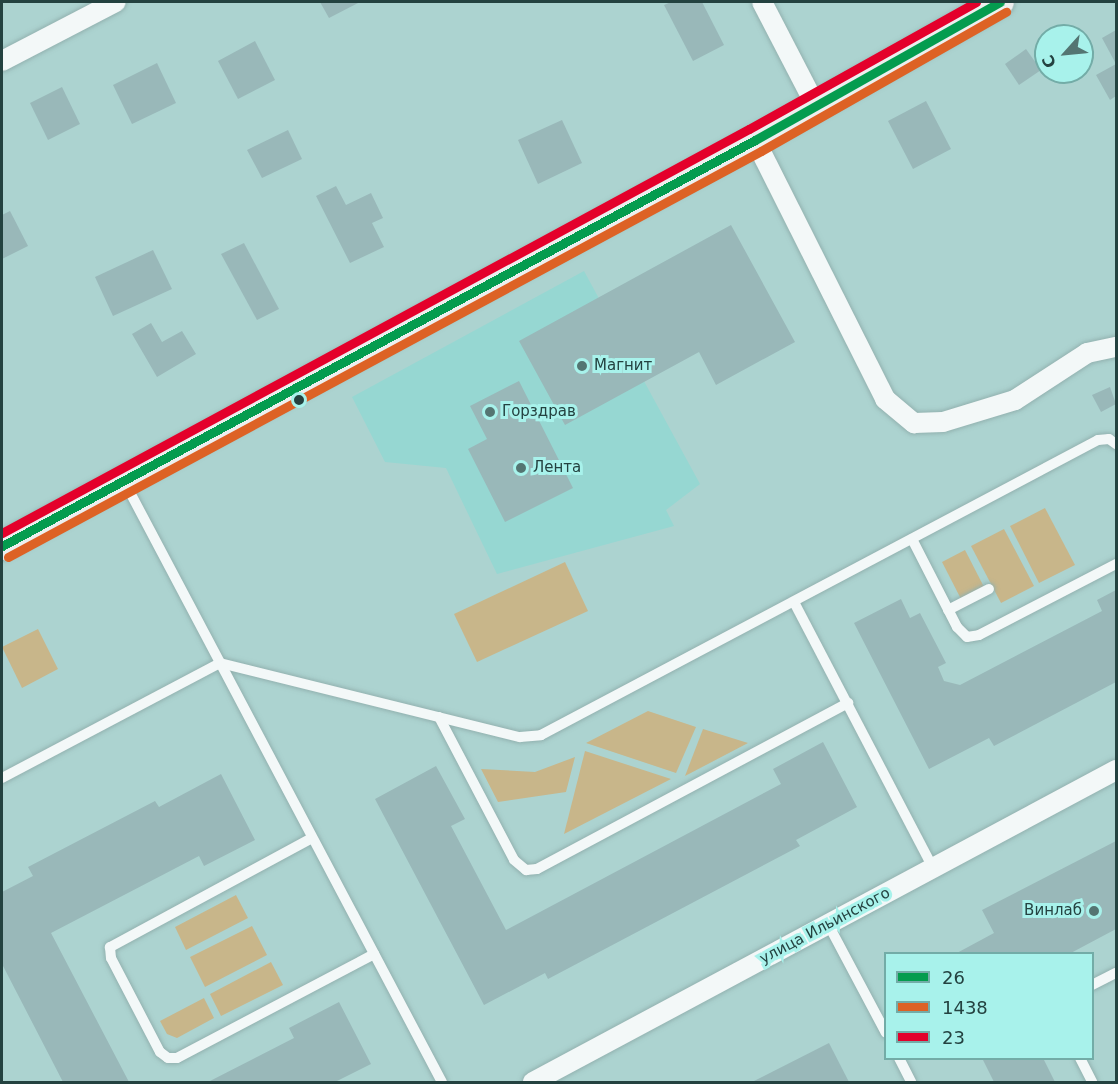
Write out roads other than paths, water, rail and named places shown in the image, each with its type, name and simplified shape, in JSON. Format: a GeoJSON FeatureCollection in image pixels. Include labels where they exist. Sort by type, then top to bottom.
{"type":"FeatureCollection","features":[{"type":"Feature","properties":{"kind":"street"},"geometry":{"type":"LineString","coordinates":[[2,61],[116,2]]}},
{"type":"Feature","properties":{"kind":"street"},"geometry":{"type":"LineString","coordinates":[[762,2],[816,106]]}},
{"type":"Feature","properties":{"kind":"street"},"geometry":{"type":"LineString","coordinates":[[2,546],[756,140],[1000,2]]}},
{"type":"Feature","properties":{"kind":"street"},"geometry":{"type":"LineString","coordinates":[[756,140],[885,399],[914,423],[943,422],[1015,400],[1087,354],[1116,347]]}},
{"type":"Feature","properties":{"kind":"street","name":"улица Ильинского"},"geometry":{"type":"LineString","coordinates":[[533,1083],[1116,770]]}},
{"type":"Feature","properties":{"kind":"lane"},"geometry":{"type":"LineString","coordinates":[[2,778],[220,663],[520,737],[541,735],[1098,440],[1109,439],[1116,444]]}},
{"type":"Feature","properties":{"kind":"lane"},"geometry":{"type":"LineString","coordinates":[[124,481],[442,1083]]}},
{"type":"Feature","properties":{"kind":"lane"},"geometry":{"type":"LineString","coordinates":[[912,539],[948,610],[968,637],[979,635],[1116,564]]}},
{"type":"Feature","properties":{"kind":"lane"},"geometry":{"type":"LineString","coordinates":[[948,610],[989,589]]}},
{"type":"Feature","properties":{"kind":"lane"},"geometry":{"type":"LineString","coordinates":[[794,602],[933,868]]}},
{"type":"Feature","properties":{"kind":"lane"},"geometry":{"type":"LineString","coordinates":[[439,717],[514,860],[526,870],[537,869],[848,703]]}},
{"type":"Feature","properties":{"kind":"lane"},"geometry":{"type":"LineString","coordinates":[[312,837],[110,947],[111,958],[155,1043],[168,1058],[177,1058],[374,954]]}},
{"type":"Feature","properties":{"kind":"lane"},"geometry":{"type":"LineString","coordinates":[[828,924],[884,1032]]}},
{"type":"Feature","properties":{"kind":"lane"},"geometry":{"type":"LineString","coordinates":[[1094,984],[1116,973]]}},
{"type":"Feature","properties":{"kind":"lane"},"geometry":{"type":"LineString","coordinates":[[900,1060],[911,1083]]}},
{"type":"Feature","properties":{"kind":"lane"},"geometry":{"type":"LineString","coordinates":[[1080,1060],[1092,1083]]}},
{"type":"Feature","properties":{"kind":"place","name":"Магнит"},"geometry":{"type":"Point","coordinates":[582,366]}},
{"type":"Feature","properties":{"kind":"place","name":"Горздрав"},"geometry":{"type":"Point","coordinates":[490,412]}},
{"type":"Feature","properties":{"kind":"place","name":"Лента"},"geometry":{"type":"Point","coordinates":[521,468]}},
{"type":"Feature","properties":{"kind":"place","name":"Винлаб"},"geometry":{"type":"Point","coordinates":[1094,911]}}]}
